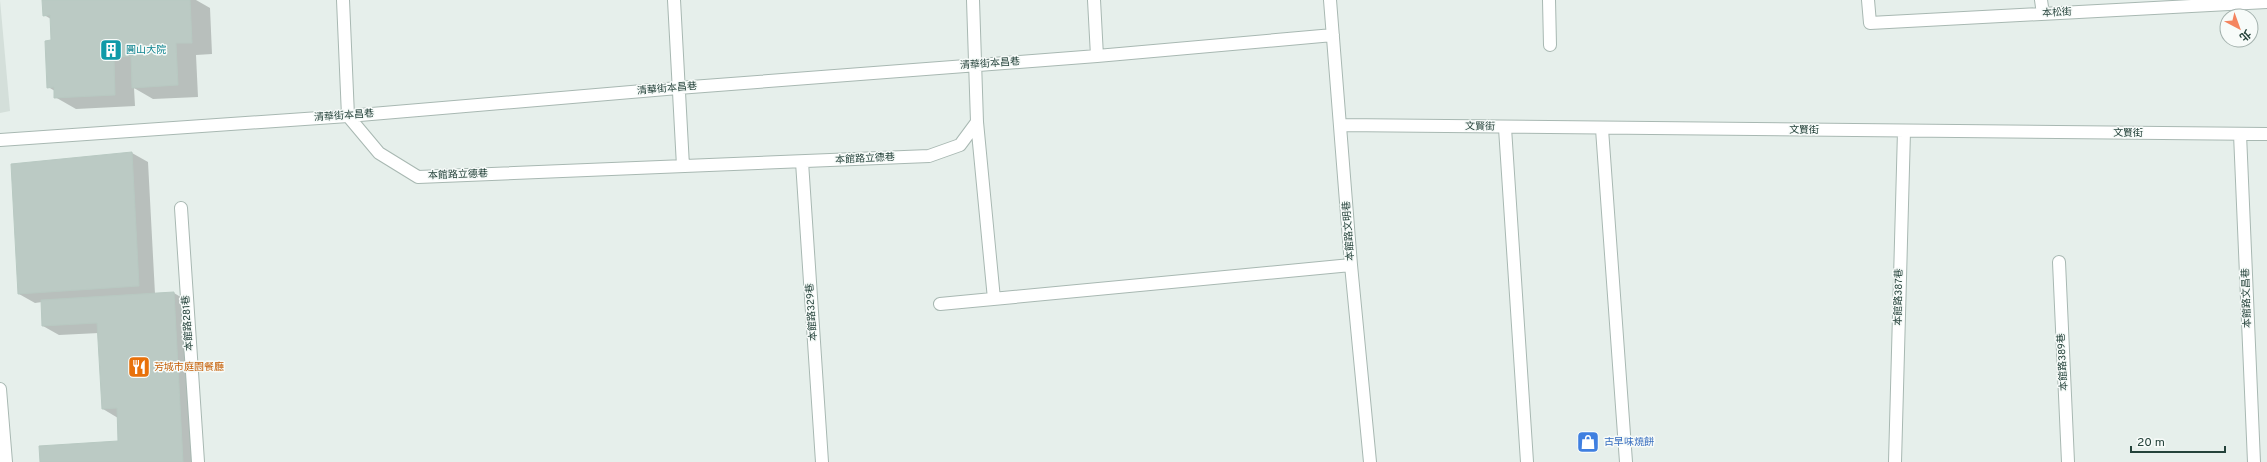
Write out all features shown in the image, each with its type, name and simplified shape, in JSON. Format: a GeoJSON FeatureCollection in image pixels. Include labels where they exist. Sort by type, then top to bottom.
{"type":"FeatureCollection","features":[{"type":"Feature","properties":{"kind":"street"},"geometry":{"type":"LineString","coordinates":[[343,0],[348,116]]}},
{"type":"Feature","properties":{"kind":"street"},"geometry":{"type":"LineString","coordinates":[[674,0],[678,88],[684,166]]}},
{"type":"Feature","properties":{"kind":"street"},"geometry":{"type":"LineString","coordinates":[[973,0],[977,122],[994,299]]}},
{"type":"Feature","properties":{"kind":"street"},"geometry":{"type":"LineString","coordinates":[[1094,0],[1097,56]]}},
{"type":"Feature","properties":{"kind":"street","name":"本館路文明巷"},"geometry":{"type":"LineString","coordinates":[[1330,0],[1351,265],[1370,462]]}},
{"type":"Feature","properties":{"kind":"street"},"geometry":{"type":"LineString","coordinates":[[1550,0],[1550,45]]}},
{"type":"Feature","properties":{"kind":"street","name":"本松街"},"geometry":{"type":"LineString","coordinates":[[1868,0],[1870,23],[2043,14],[2185,3],[2267,2]]}},
{"type":"Feature","properties":{"kind":"street"},"geometry":{"type":"LineString","coordinates":[[2041,0],[2043,14]]}},
{"type":"Feature","properties":{"kind":"street","name":"清華街本昌巷"},"geometry":{"type":"LineString","coordinates":[[0,140],[348,116],[678,88],[1097,56],[1333,35]]}},
{"type":"Feature","properties":{"kind":"street","name":"本館路立德巷"},"geometry":{"type":"LineString","coordinates":[[348,116],[379,152],[418,177],[929,156],[960,145],[977,122]]}},
{"type":"Feature","properties":{"kind":"street","name":"文賢街"},"geometry":{"type":"LineString","coordinates":[[1340,125],[1602,129],[2267,134]]}},
{"type":"Feature","properties":{"kind":"street"},"geometry":{"type":"LineString","coordinates":[[1505,128],[1527,462]]}},
{"type":"Feature","properties":{"kind":"street"},"geometry":{"type":"LineString","coordinates":[[1602,129],[1626,462]]}},
{"type":"Feature","properties":{"kind":"street","name":"本館路387巷"},"geometry":{"type":"LineString","coordinates":[[1895,462],[1904,131]]}},
{"type":"Feature","properties":{"kind":"street","name":"本館路文昌巷"},"geometry":{"type":"LineString","coordinates":[[2240,134],[2254,462]]}},
{"type":"Feature","properties":{"kind":"street","name":"本館路329巷"},"geometry":{"type":"LineString","coordinates":[[802,162],[822,462]]}},
{"type":"Feature","properties":{"kind":"street","name":"本館路281巷"},"geometry":{"type":"LineString","coordinates":[[181,208],[198,462]]}},
{"type":"Feature","properties":{"kind":"street","name":"本館路389巷"},"geometry":{"type":"LineString","coordinates":[[2059,262],[2068,462]]}},
{"type":"Feature","properties":{"kind":"street"},"geometry":{"type":"LineString","coordinates":[[940,304],[1351,265]]}},
{"type":"Feature","properties":{"kind":"street"},"geometry":{"type":"LineString","coordinates":[[0,389],[6,462]]}},
{"type":"Feature","properties":{"kind":"shaded area"},"geometry":{"type":"Polygon","coordinates":[[[0,0],[10,111],[0,113],[0,0]]]}},
{"type":"Feature","properties":{"kind":"building","name":"圓山大院"},"geometry":{"type":"Polygon","coordinates":[[[42,0],[190,0],[192,43],[176,43],[178,85],[132,88],[131,56],[114,57],[115,95],[54,98],[54,87],[47,88],[45,41],[51,40],[50,15],[43,16],[42,0]]]}},
{"type":"Feature","properties":{"kind":"building"},"geometry":{"type":"Polygon","coordinates":[[[132,152],[139,286],[18,294],[11,164],[132,152]]]}},
{"type":"Feature","properties":{"kind":"building","name":"芳城市庭園餐廳"},"geometry":{"type":"Polygon","coordinates":[[[174,292],[183,462],[40,462],[39,446],[118,441],[117,408],[102,409],[97,323],[42,326],[41,300],[174,292]]]}},
{"type":"Feature","properties":{"kind":"place","name":"圓山大院"},"geometry":{"type":"Point","coordinates":[111,50]}},
{"type":"Feature","properties":{"kind":"place","name":"芳城市庭園餐廳"},"geometry":{"type":"Point","coordinates":[139,367]}},
{"type":"Feature","properties":{"kind":"place","name":"古早味燒餅"},"geometry":{"type":"Point","coordinates":[1588,442]}}]}
